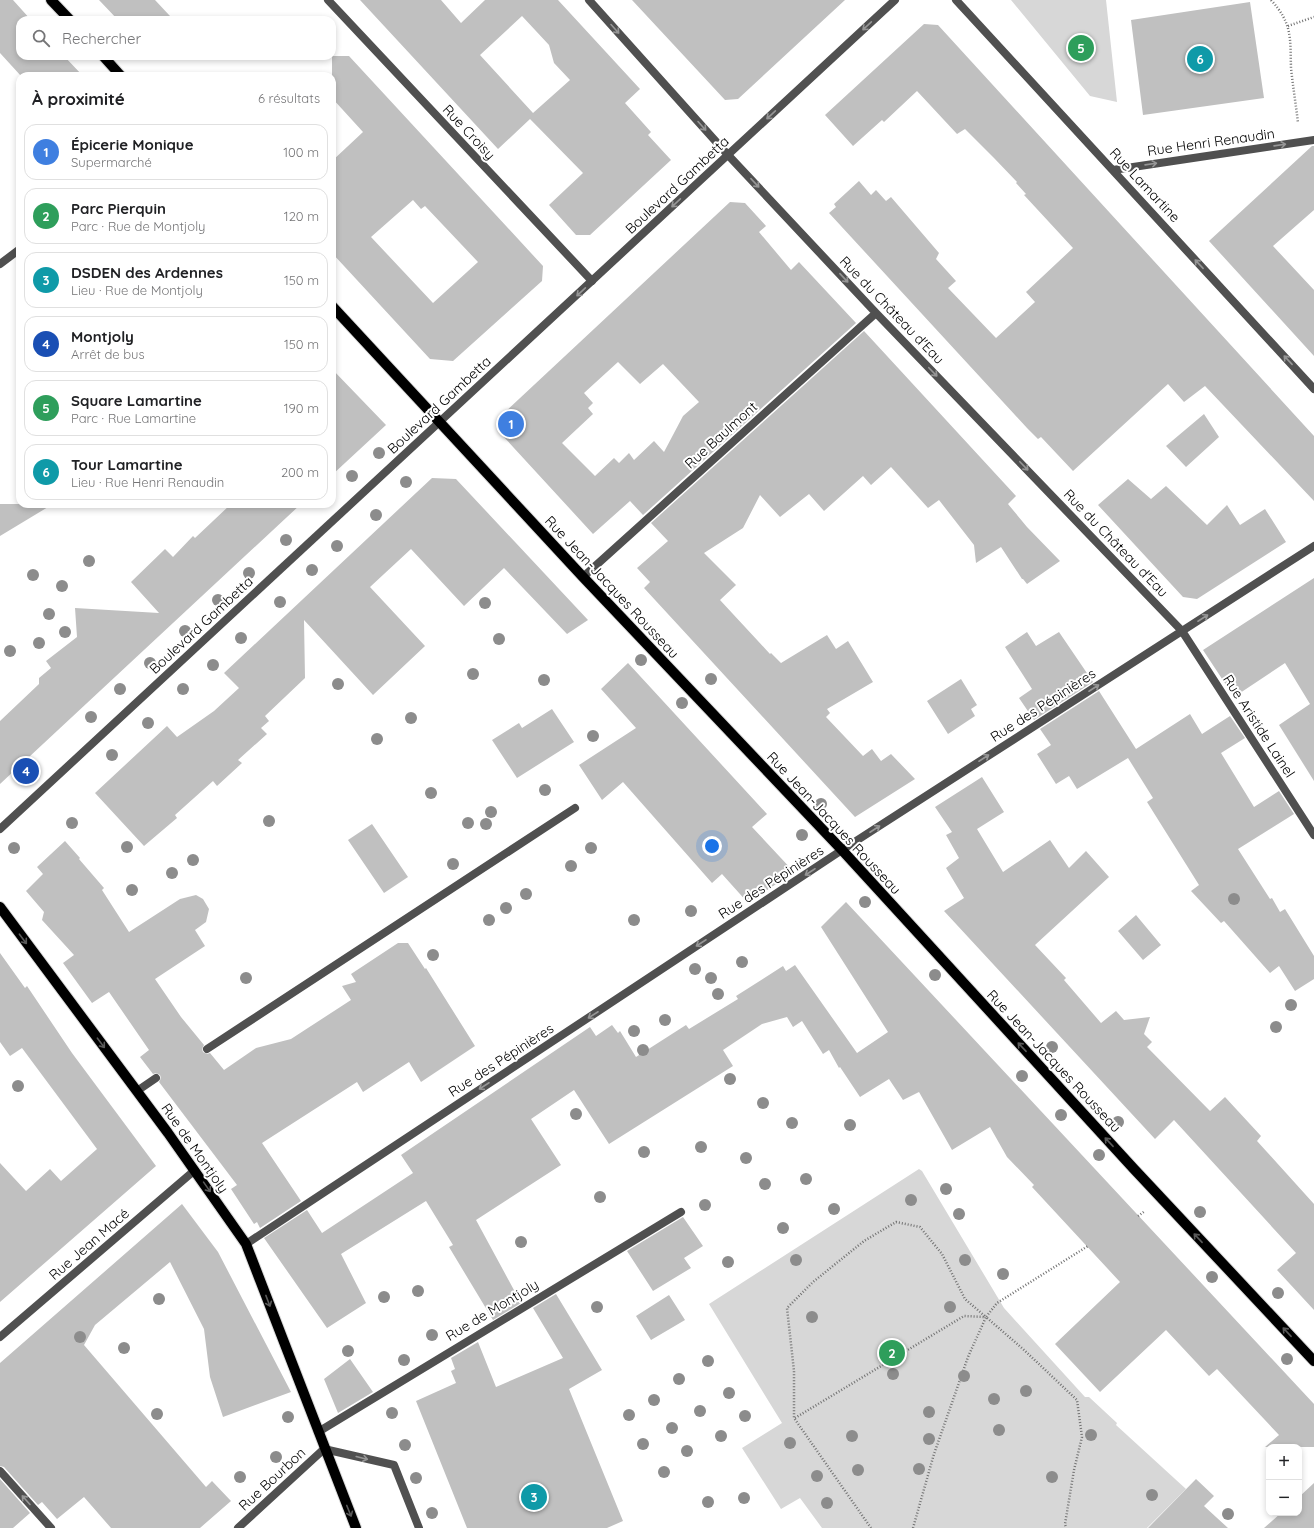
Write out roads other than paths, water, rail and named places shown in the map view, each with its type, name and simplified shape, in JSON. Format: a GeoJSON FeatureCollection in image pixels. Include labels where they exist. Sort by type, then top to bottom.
{"type":"FeatureCollection","features":[{"type":"Feature","properties":{"kind":"main road"},"geometry":{"type":"LineString","coordinates":[[51,0],[66,16]]}},
{"type":"Feature","properties":{"kind":"main road"},"geometry":{"type":"LineString","coordinates":[[107,60],[117,72]]}},
{"type":"Feature","properties":{"kind":"main road","name":"Rue Jean-Jacques Rousseau"},"geometry":{"type":"LineString","coordinates":[[336,310],[583,577],[842,850],[1134,1169],[1314,1361]]}},
{"type":"Feature","properties":{"kind":"main road","name":"Rue de Montjoly"},"geometry":{"type":"LineString","coordinates":[[0,907],[195,1170],[246,1244],[324,1449],[356,1528]]}},
{"type":"Feature","properties":{"kind":"street","name":"Rue Croisy"},"geometry":{"type":"LineString","coordinates":[[328,0],[592,281]]}},
{"type":"Feature","properties":{"kind":"street","name":"Rue du Château d'Eau"},"geometry":{"type":"LineString","coordinates":[[589,0],[728,155],[876,313],[1182,631]]}},
{"type":"Feature","properties":{"kind":"street","name":"Boulevard Gambetta"},"geometry":{"type":"LineString","coordinates":[[0,829],[895,0]]}},
{"type":"Feature","properties":{"kind":"street","name":"Rue Lamartine"},"geometry":{"type":"LineString","coordinates":[[956,0],[1314,388]]}},
{"type":"Feature","properties":{"kind":"street","name":"Rue Henri Renaudin"},"geometry":{"type":"LineString","coordinates":[[1113,170],[1314,140]]}},
{"type":"Feature","properties":{"kind":"street"},"geometry":{"type":"LineString","coordinates":[[0,264],[16,252]]}},
{"type":"Feature","properties":{"kind":"street","name":"Rue Baulmont"},"geometry":{"type":"LineString","coordinates":[[583,577],[876,313]]}},
{"type":"Feature","properties":{"kind":"street","name":"Rue des Pépinières"},"geometry":{"type":"LineString","coordinates":[[246,1244],[842,850],[1314,546]]}},
{"type":"Feature","properties":{"kind":"street","name":"Rue Aristide Lainel"},"geometry":{"type":"LineString","coordinates":[[1182,631],[1314,835]]}},
{"type":"Feature","properties":{"kind":"street"},"geometry":{"type":"LineString","coordinates":[[207,1049],[575,808]]}},
{"type":"Feature","properties":{"kind":"street"},"geometry":{"type":"LineString","coordinates":[[137,1091],[156,1078]]}},
{"type":"Feature","properties":{"kind":"street","name":"Rue Jean Macé"},"geometry":{"type":"LineString","coordinates":[[0,1337],[195,1170]]}},
{"type":"Feature","properties":{"kind":"street","name":"Rue de Montjoly"},"geometry":{"type":"LineString","coordinates":[[318,1432],[681,1212]]}},
{"type":"Feature","properties":{"kind":"street"},"geometry":{"type":"LineString","coordinates":[[324,1449],[394,1465],[419,1528]]}},
{"type":"Feature","properties":{"kind":"street","name":"Rue Bourbon"},"geometry":{"type":"LineString","coordinates":[[238,1528],[324,1449]]}},
{"type":"Feature","properties":{"kind":"street"},"geometry":{"type":"LineString","coordinates":[[0,1471],[52,1528]]}},
{"type":"Feature","properties":{"kind":"place","name":"Square Lamartine"},"geometry":{"type":"Point","coordinates":[1081,48]}},
{"type":"Feature","properties":{"kind":"place","name":"Tour Lamartine"},"geometry":{"type":"Point","coordinates":[1200,59]}},
{"type":"Feature","properties":{"kind":"place","name":"Épicerie Monique"},"geometry":{"type":"Point","coordinates":[511,424]}},
{"type":"Feature","properties":{"kind":"place","name":"Montjoly"},"geometry":{"type":"Point","coordinates":[26,771]}},
{"type":"Feature","properties":{"kind":"place","name":"Parc Pierquin"},"geometry":{"type":"Point","coordinates":[892,1353]}},
{"type":"Feature","properties":{"kind":"place","name":"DSDEN des Ardennes"},"geometry":{"type":"Point","coordinates":[534,1497]}}]}
